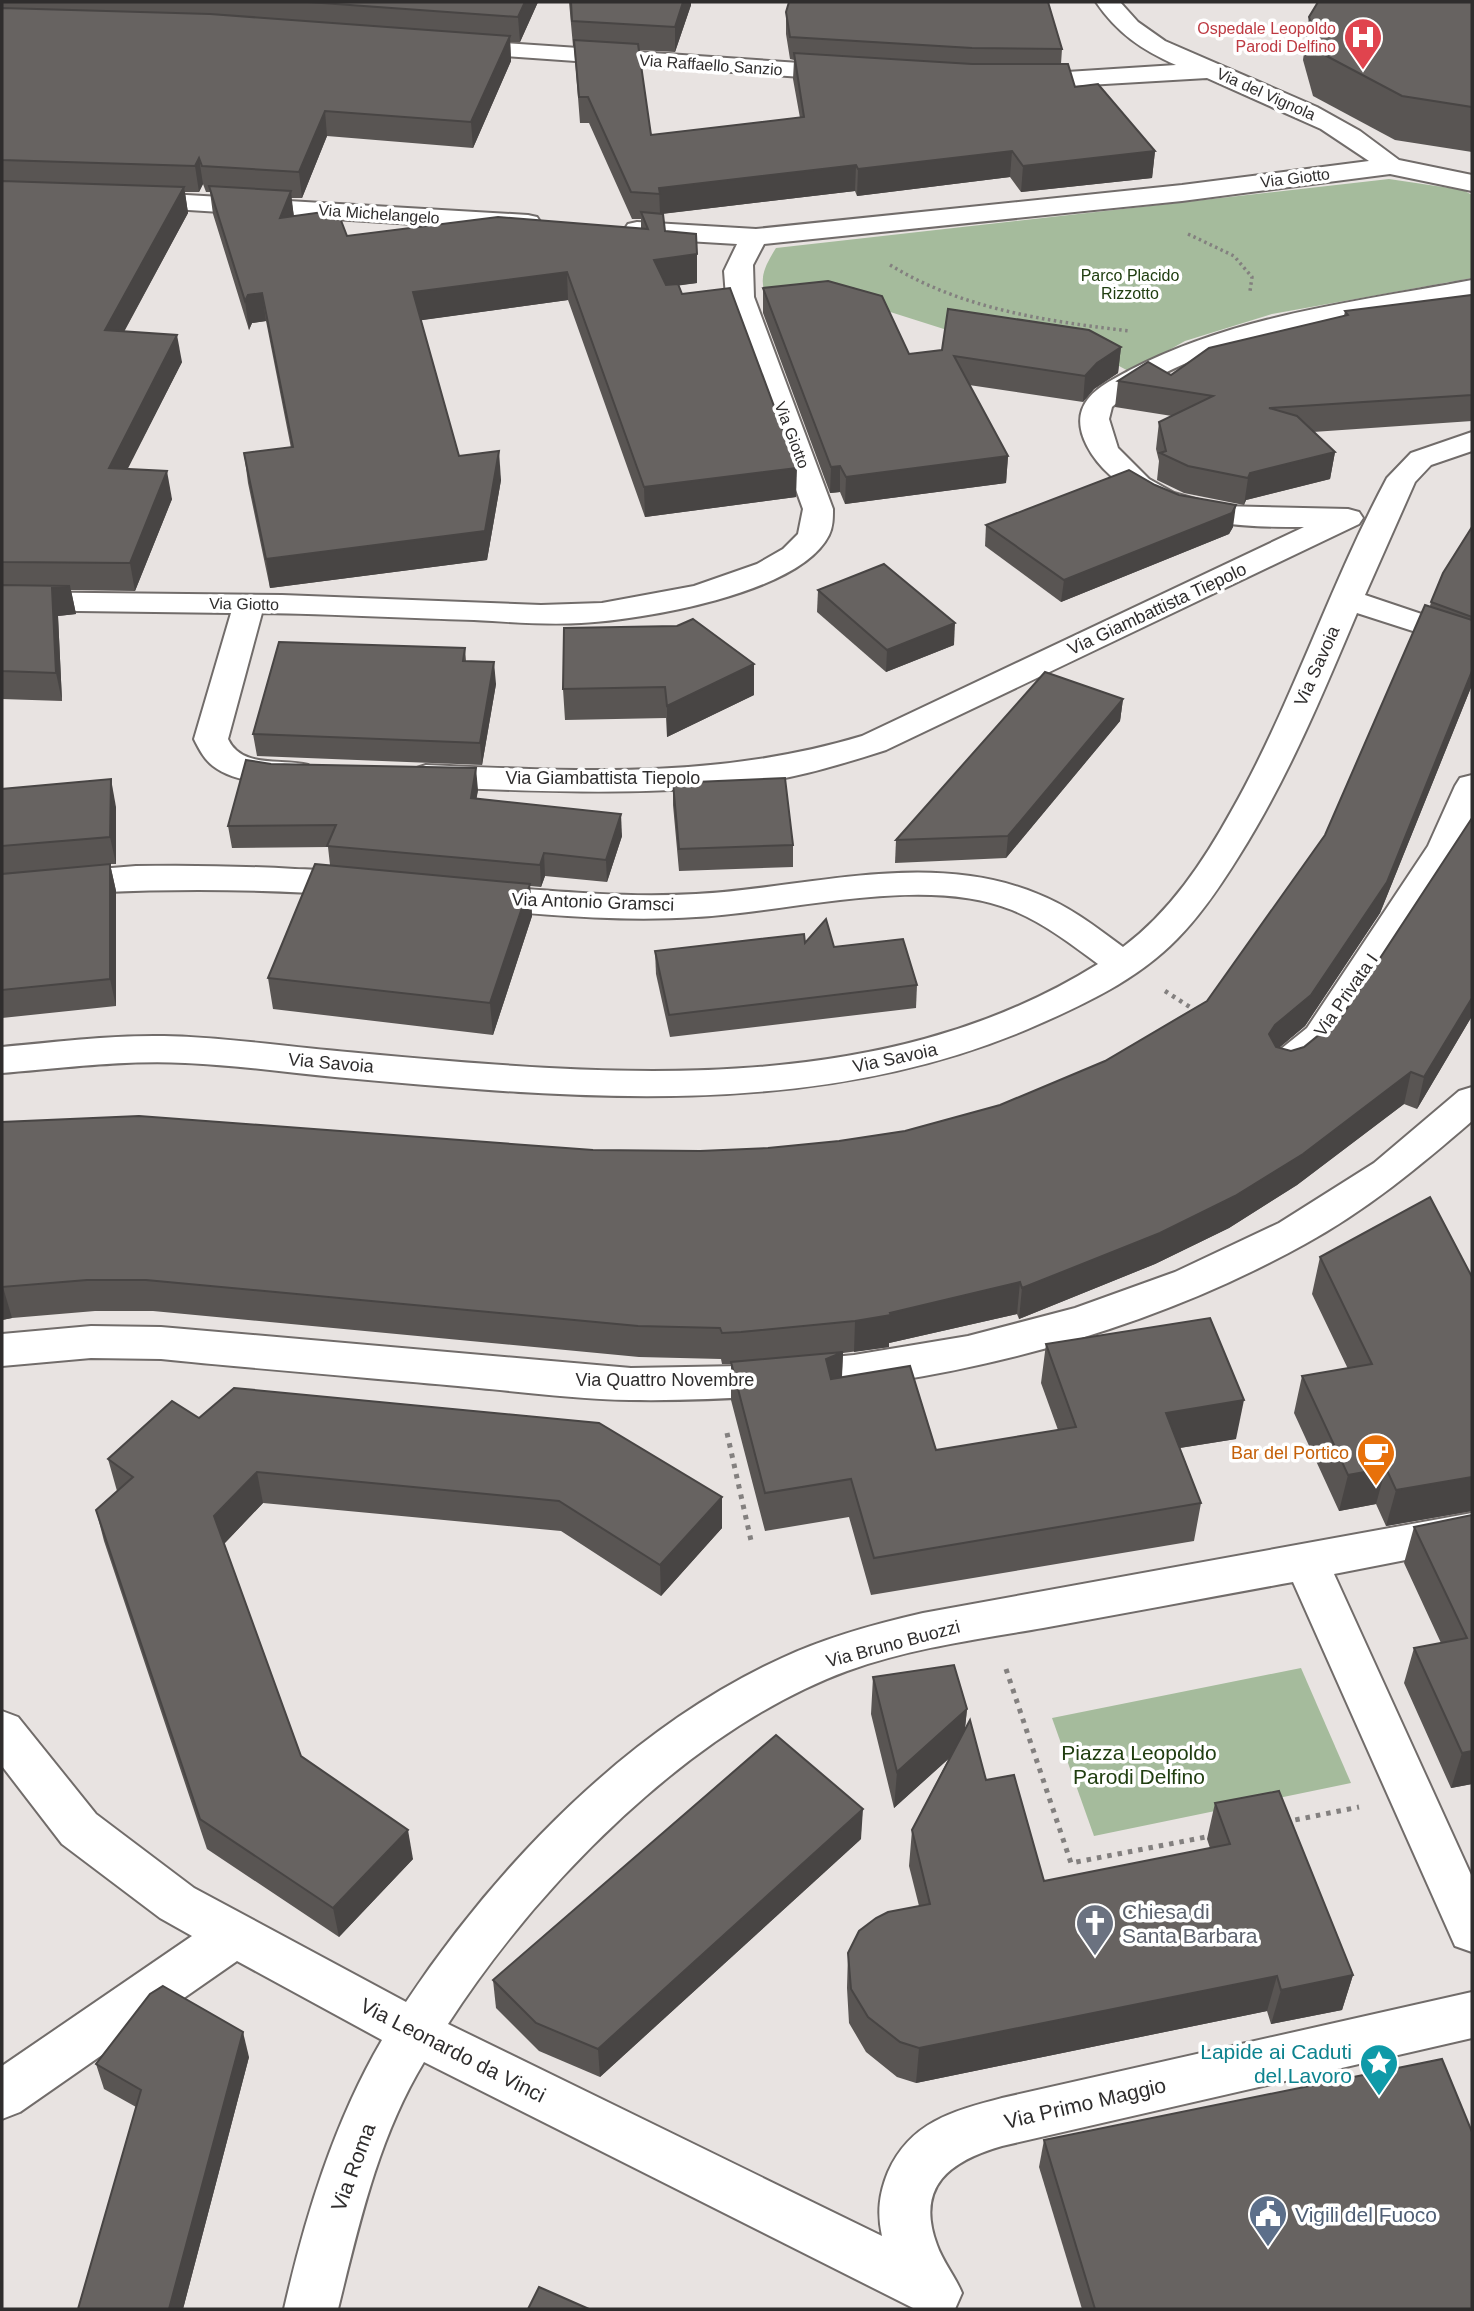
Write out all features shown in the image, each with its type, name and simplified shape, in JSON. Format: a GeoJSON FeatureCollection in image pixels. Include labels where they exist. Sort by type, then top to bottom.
{"type":"FeatureCollection","features":[{"type":"Feature","properties":{"kind":"street","name":"Via del Vignola"},"geometry":{"type":"LineString","coordinates":[[1108,2],[1129,29],[1144,39],[1337,127],[1366,145],[1390,166]]}},
{"type":"Feature","properties":{"kind":"street","name":"Via Raffaello Sanzio"},"geometry":{"type":"LineString","coordinates":[[441,46],[862,74]]}},
{"type":"Feature","properties":{"kind":"street"},"geometry":{"type":"LineString","coordinates":[[996,81],[1065,81],[1210,70]]}},
{"type":"Feature","properties":{"kind":"street","name":"Via Giotto"},"geometry":{"type":"LineString","coordinates":[[2,601],[249,604],[556,614],[597,613],[683,598],[729,585],[779,564],[798,552],[811,539],[818,523],[818,509],[740,297],[737,269],[744,252],[756,237],[1150,197],[1390,166],[1472,183]]}},
{"type":"Feature","properties":{"kind":"street","name":"Via Michelangelo"},"geometry":{"type":"LineString","coordinates":[[114,200],[551,224]]}},
{"type":"Feature","properties":{"kind":"street"},"geometry":{"type":"LineString","coordinates":[[606,228],[756,237]]}},
{"type":"Feature","properties":{"kind":"street"},"geometry":{"type":"LineString","coordinates":[[1383,519],[1228,516],[1186,509],[1151,495],[1134,483],[1110,458],[1096,429],[1096,412],[1113,391],[1142,374],[1193,350],[1229,338],[1337,311],[1472,288]]}},
{"type":"Feature","properties":{"kind":"street","name":"Via Savoia"},"geometry":{"type":"LineString","coordinates":[[2,1060],[162,1049],[598,1085],[667,1084],[792,1076],[882,1062],[969,1040],[1012,1025],[1123,964],[1160,936],[1174,921],[1226,852],[1274,764],[1395,489],[1410,466],[1437,452],[1472,441]]}},
{"type":"Feature","properties":{"kind":"street","name":"Via Giambattista Tiepolo"},"geometry":{"type":"LineString","coordinates":[[395,775],[672,780],[758,772],[831,757],[874,743],[1348,518]]}},
{"type":"Feature","properties":{"kind":"street"},"geometry":{"type":"LineString","coordinates":[[1347,599],[1472,641]]}},
{"type":"Feature","properties":{"kind":"street"},"geometry":{"type":"LineString","coordinates":[[249,604],[212,727],[214,750],[224,760],[254,770],[328,774]]}},
{"type":"Feature","properties":{"kind":"street","name":"Via Privata I"},"geometry":{"type":"LineString","coordinates":[[1284,1067],[1320,1037],[1445,847],[1472,786]]}},
{"type":"Feature","properties":{"kind":"street"},"geometry":{"type":"LineString","coordinates":[[2,888],[104,878],[211,876],[275,878],[396,889]]}},
{"type":"Feature","properties":{"kind":"street","name":"Via Antonio Gramsci"},"geometry":{"type":"LineString","coordinates":[[449,894],[569,904],[674,906],[735,903],[887,886],[960,887],[995,892],[1029,902],[1123,964]]}},
{"type":"Feature","properties":{"kind":"street","name":"Via Quattro Novembre"},"geometry":{"type":"LineString","coordinates":[[2,1350],[122,1341],[589,1382],[717,1383],[799,1377],[946,1354],[1045,1331],[1153,1296],[1243,1258],[1316,1221],[1422,1146],[1472,1100]]}},
{"type":"Feature","properties":{"kind":"street","name":"Via Bruno Buozzi"},"geometry":{"type":"LineString","coordinates":[[414,2032],[462,1961],[516,1890],[583,1822],[684,1741],[724,1712],[760,1691],[837,1655],[877,1644],[990,1620],[1472,1530]]}},
{"type":"Feature","properties":{"kind":"street"},"geometry":{"type":"LineString","coordinates":[[1306,1561],[1411,1797],[1462,1879],[1472,1930]]}},
{"type":"Feature","properties":{"kind":"street","name":"Via Leonardo da Vinci"},"geometry":{"type":"LineString","coordinates":[[2,1731],[79,1829],[177,1903],[414,2032],[939,2299]]}},
{"type":"Feature","properties":{"kind":"street"},"geometry":{"type":"LineString","coordinates":[[2,2095],[234,1935]]}},
{"type":"Feature","properties":{"kind":"street","name":"Via Primo Maggio"},"geometry":{"type":"LineString","coordinates":[[939,2299],[912,2256],[905,2219],[906,2196],[912,2175],[928,2155],[952,2139],[1002,2122],[1472,2015]]}},
{"type":"Feature","properties":{"kind":"street","name":"Via Roma"},"geometry":{"type":"LineString","coordinates":[[311,2309],[326,2246],[357,2149],[381,2091],[414,2032]]}},
{"type":"Feature","properties":{"kind":"path"},"geometry":{"type":"LineString","coordinates":[[1150,197],[1190,236],[1234,256],[1252,277],[1248,304],[1213,327],[1229,338]]}},
{"type":"Feature","properties":{"kind":"path"},"geometry":{"type":"LineString","coordinates":[[860,227],[880,257],[911,280],[978,303],[1055,323],[1135,332]]}},
{"type":"Feature","properties":{"kind":"path"},"geometry":{"type":"LineString","coordinates":[[1123,964],[1203,1015]]}},
{"type":"Feature","properties":{"kind":"path"},"geometry":{"type":"LineString","coordinates":[[717,1383],[752,1545]]}},
{"type":"Feature","properties":{"kind":"path"},"geometry":{"type":"LineString","coordinates":[[990,1620],[1071,1863],[1220,1834]]}},
{"type":"Feature","properties":{"kind":"path"},"geometry":{"type":"LineString","coordinates":[[1275,1824],[1411,1797]]}},
{"type":"Feature","properties":{"kind":"green space","name":"Parco Placido Rizzotto"},"geometry":{"type":"Polygon","coordinates":[[[1389,179],[1463,190],[1472,195],[1472,278],[1272,314],[1185,341],[1130,372],[1083,346],[988,343],[884,310],[773,308],[763,285],[764,271],[776,248],[1389,179]]]}},
{"type":"Feature","properties":{"kind":"green space","name":"Piazza Leopoldo Parodi Delfino"},"geometry":{"type":"Polygon","coordinates":[[[1301,1668],[1351,1783],[1094,1836],[1052,1718],[1301,1668]]]}},
{"type":"Feature","properties":{"kind":"building"},"geometry":{"type":"Polygon","coordinates":[[[308,2],[525,2],[518,17],[308,2]]]}},
{"type":"Feature","properties":{"kind":"building"},"geometry":{"type":"Polygon","coordinates":[[[571,2],[683,2],[675,27],[572,21],[571,2]]]}},
{"type":"Feature","properties":{"kind":"building"},"geometry":{"type":"Polygon","coordinates":[[[789,2],[1048,2],[1062,49],[972,48],[790,37],[786,12],[789,2]]]}},
{"type":"Feature","properties":{"kind":"building"},"geometry":{"type":"Polygon","coordinates":[[[1318,2],[1472,2],[1472,107],[1402,96],[1319,52],[1309,17],[1318,2]]]}},
{"type":"Feature","properties":{"kind":"building"},"geometry":{"type":"Polygon","coordinates":[[[2,8],[210,14],[510,36],[471,122],[325,111],[299,172],[202,166],[199,158],[195,166],[2,160],[2,8]]]}},
{"type":"Feature","properties":{"kind":"building"},"geometry":{"type":"Polygon","coordinates":[[[574,40],[638,44],[651,135],[804,117],[794,53],[972,64],[1068,64],[1075,87],[1098,84],[1155,151],[1023,166],[1012,151],[858,169],[856,165],[659,188],[660,194],[631,192],[588,97],[579,97],[574,40]]]}},
{"type":"Feature","properties":{"kind":"building"},"geometry":{"type":"Polygon","coordinates":[[[2,181],[184,187],[105,330],[177,335],[109,468],[167,471],[130,563],[2,562],[2,181]]]}},
{"type":"Feature","properties":{"kind":"building"},"geometry":{"type":"Polygon","coordinates":[[[209,186],[291,191],[280,218],[337,210],[347,236],[498,217],[648,229],[641,212],[663,214],[665,231],[696,234],[697,254],[654,260],[666,285],[678,284],[682,294],[730,288],[797,468],[644,487],[567,272],[413,292],[459,456],[499,451],[485,531],[266,559],[244,453],[293,447],[262,293],[248,295],[245,301],[209,186]]]}},
{"type":"Feature","properties":{"kind":"building"},"geometry":{"type":"Polygon","coordinates":[[[828,281],[882,296],[909,354],[942,350],[948,309],[1089,330],[1121,347],[1097,363],[1085,376],[954,356],[1008,456],[846,477],[840,466],[831,467],[763,288],[828,281]]]}},
{"type":"Feature","properties":{"kind":"building"},"geometry":{"type":"Polygon","coordinates":[[[1472,295],[1472,395],[1269,408],[1297,416],[1335,452],[1250,473],[1248,478],[1188,466],[1160,453],[1166,451],[1159,422],[1213,396],[1118,381],[1148,362],[1171,375],[1209,348],[1348,315],[1345,311],[1472,295]]]}},
{"type":"Feature","properties":{"kind":"building"},"geometry":{"type":"Polygon","coordinates":[[[1129,470],[1179,495],[1236,505],[1232,513],[1064,580],[986,525],[1129,470]]]}},
{"type":"Feature","properties":{"kind":"building"},"geometry":{"type":"Polygon","coordinates":[[[1472,527],[1472,617],[1431,602],[1443,573],[1472,527]]]}},
{"type":"Feature","properties":{"kind":"building"},"geometry":{"type":"Polygon","coordinates":[[[884,564],[955,623],[887,650],[818,590],[884,564]]]}},
{"type":"Feature","properties":{"kind":"building"},"geometry":{"type":"Polygon","coordinates":[[[2,585],[70,586],[52,588],[56,673],[2,671],[2,585]]]}},
{"type":"Feature","properties":{"kind":"building"},"geometry":{"type":"Polygon","coordinates":[[[1425,605],[1472,620],[1472,671],[1387,882],[1311,995],[1275,1025],[1269,1034],[1276,1047],[1291,1051],[1304,1047],[1342,1016],[1472,818],[1472,998],[1424,1077],[1411,1072],[1303,1154],[1235,1196],[1160,1233],[1022,1288],[1020,1282],[890,1313],[891,1315],[855,1321],[722,1333],[720,1328],[638,1326],[146,1280],[87,1280],[2,1287],[2,1122],[139,1116],[593,1150],[700,1151],[768,1148],[905,1131],[1000,1105],[1105,1061],[1207,1001],[1325,835],[1425,605]]]}},
{"type":"Feature","properties":{"kind":"building"},"geometry":{"type":"Polygon","coordinates":[[[693,619],[754,664],[667,706],[665,687],[563,689],[564,628],[677,626],[693,619]]]}},
{"type":"Feature","properties":{"kind":"building"},"geometry":{"type":"Polygon","coordinates":[[[279,642],[465,648],[463,661],[494,662],[480,743],[253,734],[279,642]]]}},
{"type":"Feature","properties":{"kind":"building"},"geometry":{"type":"Polygon","coordinates":[[[1045,672],[1123,699],[1008,836],[896,840],[1045,672]]]}},
{"type":"Feature","properties":{"kind":"building"},"geometry":{"type":"Polygon","coordinates":[[[246,760],[271,764],[476,768],[471,798],[621,814],[606,860],[544,853],[540,865],[327,846],[336,825],[228,826],[246,760]]]}},
{"type":"Feature","properties":{"kind":"building"},"geometry":{"type":"Polygon","coordinates":[[[785,778],[793,845],[679,849],[673,783],[785,778]]]}},
{"type":"Feature","properties":{"kind":"building"},"geometry":{"type":"Polygon","coordinates":[[[111,779],[110,837],[2,846],[2,789],[111,779]]]}},
{"type":"Feature","properties":{"kind":"building"},"geometry":{"type":"Polygon","coordinates":[[[110,864],[110,979],[2,990],[2,874],[110,864]]]}},
{"type":"Feature","properties":{"kind":"building"},"geometry":{"type":"Polygon","coordinates":[[[315,864],[530,884],[490,1003],[268,978],[315,864]]]}},
{"type":"Feature","properties":{"kind":"building"},"geometry":{"type":"Polygon","coordinates":[[[826,919],[834,947],[903,939],[917,985],[669,1015],[655,951],[804,934],[805,943],[826,919]]]}},
{"type":"Feature","properties":{"kind":"building"},"geometry":{"type":"Polygon","coordinates":[[[1430,1197],[1472,1277],[1472,1477],[1396,1490],[1386,1468],[1348,1475],[1302,1376],[1372,1364],[1320,1257],[1430,1197]]]}},
{"type":"Feature","properties":{"kind":"building"},"geometry":{"type":"Polygon","coordinates":[[[1210,1318],[1244,1400],[1166,1413],[1201,1503],[874,1558],[851,1479],[765,1493],[731,1362],[843,1352],[826,1359],[831,1379],[910,1366],[936,1450],[1076,1427],[1046,1344],[1210,1318]]]}},
{"type":"Feature","properties":{"kind":"building"},"geometry":{"type":"Polygon","coordinates":[[[234,1388],[599,1423],[722,1497],[660,1565],[559,1501],[257,1472],[214,1516],[301,1756],[408,1830],[333,1908],[200,1819],[96,1510],[133,1477],[108,1459],[172,1401],[199,1418],[234,1388]]]}},
{"type":"Feature","properties":{"kind":"building"},"geometry":{"type":"Polygon","coordinates":[[[1472,1515],[1472,1751],[1462,1753],[1414,1648],[1467,1638],[1414,1527],[1472,1515]]]}},
{"type":"Feature","properties":{"kind":"building"},"geometry":{"type":"Polygon","coordinates":[[[954,1665],[967,1709],[897,1772],[873,1677],[954,1665]]]}},
{"type":"Feature","properties":{"kind":"building","name":"Chiesa di Santa Barbara"},"geometry":{"type":"Polygon","coordinates":[[[970,1720],[986,1780],[1014,1775],[1044,1881],[1230,1844],[1215,1803],[1279,1791],[1353,1975],[1281,1990],[1277,1976],[919,2048],[900,2042],[868,2017],[851,1989],[848,1953],[859,1931],[876,1918],[888,1912],[930,1904],[912,1830],[970,1720]]]}},
{"type":"Feature","properties":{"kind":"building"},"geometry":{"type":"Polygon","coordinates":[[[776,1735],[863,1809],[598,2049],[536,2023],[493,1980],[776,1735]]]}},
{"type":"Feature","properties":{"kind":"building"},"geometry":{"type":"Polygon","coordinates":[[[163,1986],[243,2032],[169,2309],[78,2309],[141,2090],[96,2064],[150,1994],[163,1986]]]}},
{"type":"Feature","properties":{"kind":"building","name":"Vigili del Fuoco"},"geometry":{"type":"Polygon","coordinates":[[[1442,2059],[1472,2132],[1472,2309],[1095,2309],[1044,2140],[1442,2059]]]}},
{"type":"Feature","properties":{"kind":"building"},"geometry":{"type":"Polygon","coordinates":[[[539,2287],[589,2309],[528,2309],[539,2287]]]}},
{"type":"Feature","properties":{"kind":"place","name":"Ospedale Leopoldo Parodi Delfino"},"geometry":{"type":"Point","coordinates":[1363,71]}},
{"type":"Feature","properties":{"kind":"place","name":"Bar del Portico"},"geometry":{"type":"Point","coordinates":[1376,1487]}},
{"type":"Feature","properties":{"kind":"place","name":"Chiesa di Santa Barbara"},"geometry":{"type":"Point","coordinates":[1095,1957]}},
{"type":"Feature","properties":{"kind":"place","name":"Lapide ai Caduti del Lavoro"},"geometry":{"type":"Point","coordinates":[1379,2097]}},
{"type":"Feature","properties":{"kind":"place","name":"Vigili del Fuoco"},"geometry":{"type":"Point","coordinates":[1268,2248]}}]}
